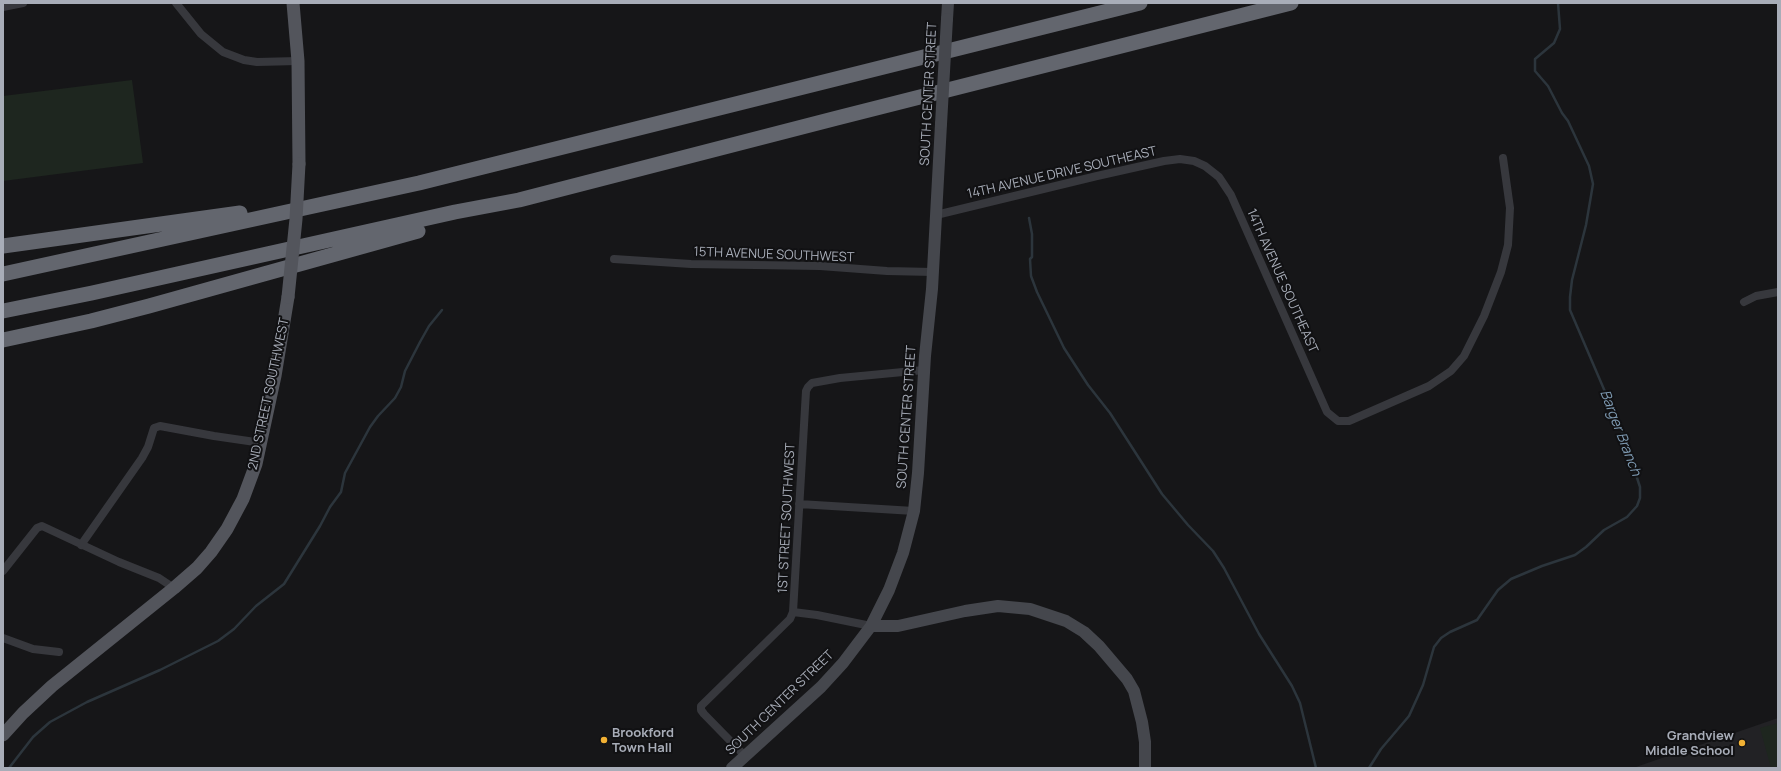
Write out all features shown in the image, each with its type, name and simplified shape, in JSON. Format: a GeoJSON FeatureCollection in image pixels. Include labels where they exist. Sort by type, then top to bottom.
{"type":"FeatureCollection","features":[{"type":"Feature","properties":{"kind":"highway"},"geometry":{"type":"LineString","coordinates":[[3,274],[419,183],[1140,3]]}},
{"type":"Feature","properties":{"kind":"highway"},"geometry":{"type":"LineString","coordinates":[[3,311],[92,294],[578,185],[1291,3]]}},
{"type":"Feature","properties":{"kind":"highway"},"geometry":{"type":"LineString","coordinates":[[3,246],[322,203]]}},
{"type":"Feature","properties":{"kind":"highway"},"geometry":{"type":"LineString","coordinates":[[3,341],[149,306],[451,220],[489,206]]}},
{"type":"Feature","properties":{"kind":"main road","name":"2ND STREET SOUTHWEST"},"geometry":{"type":"LineString","coordinates":[[3,735],[23,713],[52,686],[174,588],[211,552],[227,529],[243,499],[262,443],[288,297],[296,219],[299,164],[298,61],[294,3]]}},
{"type":"Feature","properties":{"kind":"street"},"geometry":{"type":"LineString","coordinates":[[3,7],[23,3]]}},
{"type":"Feature","properties":{"kind":"street"},"geometry":{"type":"LineString","coordinates":[[176,3],[201,34],[223,52],[244,60],[257,62],[298,61]]}},
{"type":"Feature","properties":{"kind":"street","name":"SOUTH CENTER STREET"},"geometry":{"type":"LineString","coordinates":[[732,768],[832,676],[871,626],[899,566],[909,534],[914,511],[918,473],[924,370],[933,272],[948,3]]}},
{"type":"Feature","properties":{"kind":"street","name":"14TH AVENUE SOUTHEAST"},"geometry":{"type":"LineString","coordinates":[[1194,161],[1205,166],[1219,177],[1231,195],[1327,412],[1338,421],[1349,421],[1429,386],[1451,371],[1464,356],[1484,316],[1501,272],[1508,246],[1510,208],[1502,158]]}},
{"type":"Feature","properties":{"kind":"street","name":"14TH AVENUE DRIVE SOUTHEAST"},"geometry":{"type":"LineString","coordinates":[[936,215],[1164,161],[1194,161]]}},
{"type":"Feature","properties":{"kind":"street","name":"15TH AVENUE SOUTHWEST"},"geometry":{"type":"LineString","coordinates":[[614,259],[691,264],[820,266],[894,272],[933,272]]}},
{"type":"Feature","properties":{"kind":"street"},"geometry":{"type":"LineString","coordinates":[[1744,302],[1756,296],[1778,292]]}},
{"type":"Feature","properties":{"kind":"street","name":"1ST STREET SOUTHWEST"},"geometry":{"type":"LineString","coordinates":[[793,612],[806,391],[808,387],[812,383],[853,376],[924,370]]}},
{"type":"Feature","properties":{"kind":"street"},"geometry":{"type":"LineString","coordinates":[[81,545],[142,458],[148,447],[154,428],[160,426],[262,443]]}},
{"type":"Feature","properties":{"kind":"street"},"geometry":{"type":"LineString","coordinates":[[799,504],[914,511]]}},
{"type":"Feature","properties":{"kind":"street"},"geometry":{"type":"LineString","coordinates":[[3,571],[37,528],[45,527],[81,545],[159,578],[174,588]]}},
{"type":"Feature","properties":{"kind":"street"},"geometry":{"type":"LineString","coordinates":[[745,756],[704,714],[701,710],[701,706],[790,619],[793,612],[817,615],[871,626],[898,626],[965,611],[998,606],[1030,609],[1066,621],[1080,629],[1099,646],[1127,679],[1134,691],[1142,722],[1145,742],[1145,768]]}},
{"type":"Feature","properties":{"kind":"street"},"geometry":{"type":"LineString","coordinates":[[3,638],[33,649],[59,652]]}},
{"type":"Feature","properties":{"kind":"shaded area"},"geometry":{"type":"Polygon","coordinates":[[[132,80],[143,163],[3,181],[3,96],[132,80]]]}},
{"type":"Feature","properties":{"kind":"shaded area","name":"Grandview Middle School"},"geometry":{"type":"Polygon","coordinates":[[[1778,718],[1778,768],[1633,768],[1778,718]]]}},
{"type":"Feature","properties":{"kind":"shaded area"},"geometry":{"type":"Polygon","coordinates":[[[1778,723],[1778,768],[1771,768],[1760,728],[1778,723]]]}},
{"type":"Feature","properties":{"kind":"waterway","name":"Barger Branch"},"geometry":{"type":"LineString","coordinates":[[1369,768],[1381,749],[1409,716],[1423,685],[1434,647],[1441,638],[1450,632],[1477,620],[1498,590],[1511,579],[1542,566],[1575,555],[1604,530],[1627,517],[1637,506],[1640,498],[1640,487],[1621,429],[1570,310],[1572,280],[1586,225],[1593,184],[1589,166],[1568,121],[1562,113],[1548,86],[1535,71],[1535,59],[1554,43],[1560,29],[1558,3]]}},
{"type":"Feature","properties":{"kind":"waterway"},"geometry":{"type":"LineString","coordinates":[[1029,218],[1032,234],[1032,257],[1030,259],[1031,276],[1037,292],[1064,348],[1088,385],[1110,413],[1162,494],[1188,525],[1213,551],[1224,568],[1259,634],[1292,686],[1300,703],[1316,768]]}},
{"type":"Feature","properties":{"kind":"waterway"},"geometry":{"type":"LineString","coordinates":[[9,768],[33,737],[50,722],[87,702],[160,670],[218,641],[234,629],[256,606],[284,584],[330,507],[341,492],[345,473],[370,427],[395,398],[401,387],[405,371],[420,342],[429,326],[442,310]]}},
{"type":"Feature","properties":{"kind":"place","name":"Brookford Town Hall"},"geometry":{"type":"Point","coordinates":[604,740]}},
{"type":"Feature","properties":{"kind":"place","name":"Grandview Middle School"},"geometry":{"type":"Point","coordinates":[1742,743]}}]}
